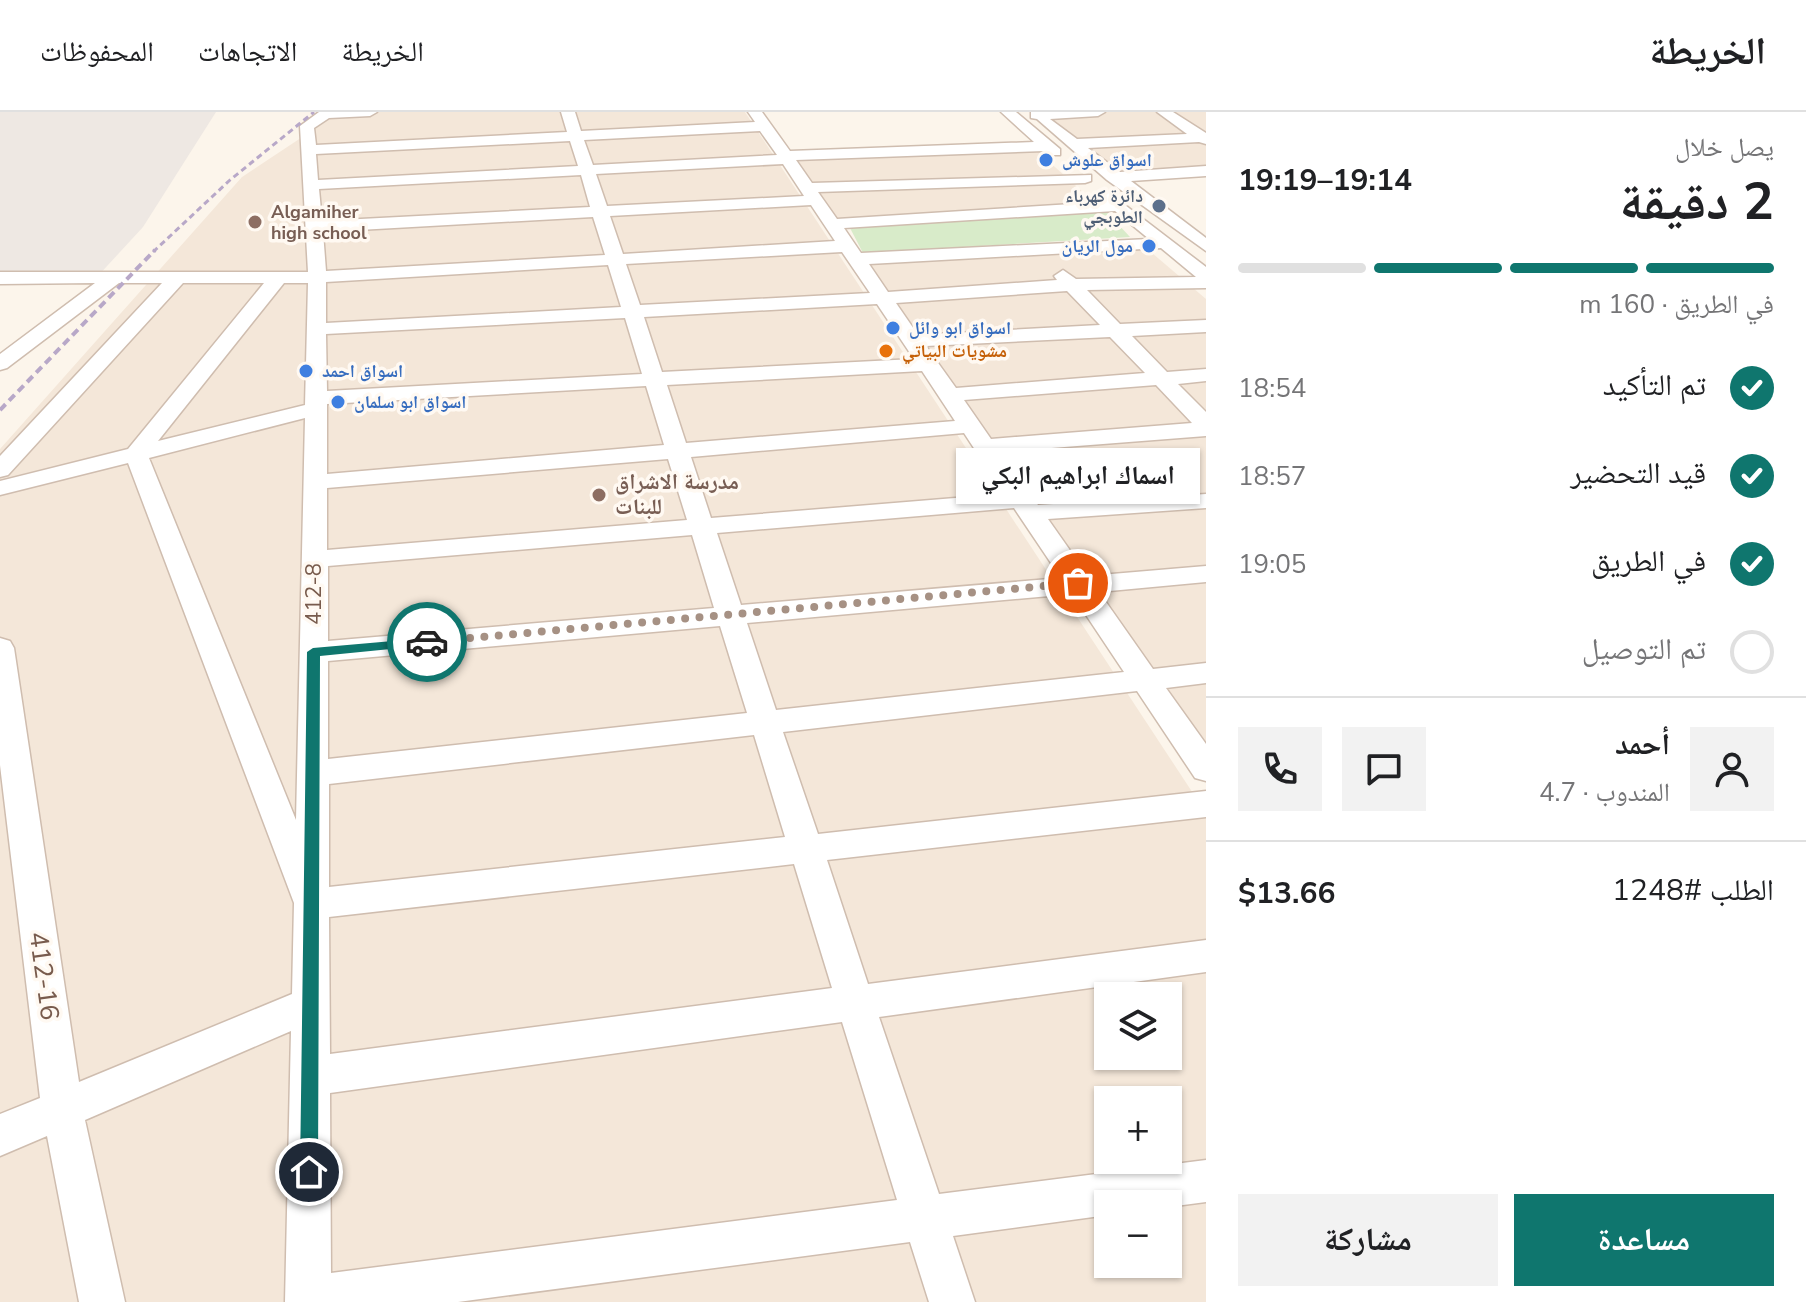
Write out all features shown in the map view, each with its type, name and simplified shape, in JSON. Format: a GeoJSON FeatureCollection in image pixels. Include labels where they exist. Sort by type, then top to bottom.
{"type":"FeatureCollection","features":[{"type":"Feature","properties":{"kind":"street"},"geometry":{"type":"LineString","coordinates":[[318,125],[370,112]]}},
{"type":"Feature","properties":{"kind":"street"},"geometry":{"type":"LineString","coordinates":[[1008,112],[1206,279]]}},
{"type":"Feature","properties":{"kind":"street"},"geometry":{"type":"LineString","coordinates":[[1034,113],[1098,112]]}},
{"type":"Feature","properties":{"kind":"street"},"geometry":{"type":"LineString","coordinates":[[1164,112],[1205,138]]}},
{"type":"Feature","properties":{"kind":"street"},"geometry":{"type":"LineString","coordinates":[[1034,113],[1151,207],[1204,243]]}},
{"type":"Feature","properties":{"kind":"street"},"geometry":{"type":"LineString","coordinates":[[318,125],[572,124],[760,119],[1206,769]]}},
{"type":"Feature","properties":{"kind":"street"},"geometry":{"type":"LineString","coordinates":[[572,124],[952,1302]]}},
{"type":"Feature","properties":{"kind":"street","name":"412-8"},"geometry":{"type":"LineString","coordinates":[[308,1301],[317,277],[311,185],[318,125]]}},
{"type":"Feature","properties":{"kind":"street"},"geometry":{"type":"LineString","coordinates":[[1073,144],[1205,138]]}},
{"type":"Feature","properties":{"kind":"street"},"geometry":{"type":"LineString","coordinates":[[311,185],[1047,146]]}},
{"type":"Feature","properties":{"kind":"street"},"geometry":{"type":"LineString","coordinates":[[1113,177],[1206,171]]}},
{"type":"Feature","properties":{"kind":"street"},"geometry":{"type":"LineString","coordinates":[[313,227],[1085,178]]}},
{"type":"Feature","properties":{"kind":"street"},"geometry":{"type":"LineString","coordinates":[[832,224],[1120,208],[1145,214],[1152,211],[1151,207]]}},
{"type":"Feature","properties":{"kind":"street"},"geometry":{"type":"LineString","coordinates":[[1159,240],[1155,230],[1161,228],[1185,232]]}},
{"type":"Feature","properties":{"kind":"street"},"geometry":{"type":"LineString","coordinates":[[4,280],[317,277],[616,259],[1037,249],[1159,240]]}},
{"type":"Feature","properties":{"kind":"street"},"geometry":{"type":"LineString","coordinates":[[1037,249],[1206,427]]}},
{"type":"Feature","properties":{"kind":"street"},"geometry":{"type":"LineString","coordinates":[[0,364],[114,278]]}},
{"type":"Feature","properties":{"kind":"street"},"geometry":{"type":"LineString","coordinates":[[0,470],[177,278]]}},
{"type":"Feature","properties":{"kind":"street"},"geometry":{"type":"LineString","coordinates":[[136,454],[278,278]]}},
{"type":"Feature","properties":{"kind":"street"},"geometry":{"type":"LineString","coordinates":[[316,329],[1206,279]]}},
{"type":"Feature","properties":{"kind":"street"},"geometry":{"type":"LineString","coordinates":[[912,341],[1206,326]]}},
{"type":"Feature","properties":{"kind":"street"},"geometry":{"type":"LineString","coordinates":[[0,488],[315,404],[928,364]]}},
{"type":"Feature","properties":{"kind":"street"},"geometry":{"type":"LineString","coordinates":[[950,395],[1206,375]]}},
{"type":"Feature","properties":{"kind":"street"},"geometry":{"type":"LineString","coordinates":[[315,482],[678,452],[1206,427]]}},
{"type":"Feature","properties":{"kind":"street"},"geometry":{"type":"LineString","coordinates":[[136,454],[312,904],[1206,804]]}},
{"type":"Feature","properties":{"kind":"street"},"geometry":{"type":"LineString","coordinates":[[314,559],[701,525],[1026,507],[1206,501]]}},
{"type":"Feature","properties":{"kind":"street"},"geometry":{"type":"LineString","coordinates":[[313,652],[1206,574]]}},
{"type":"Feature","properties":{"kind":"street","name":"412-16"},"geometry":{"type":"LineString","coordinates":[[0,648],[62,1108],[102,1302]]}},
{"type":"Feature","properties":{"kind":"street"},"geometry":{"type":"LineString","coordinates":[[313,773],[1206,673]]}},
{"type":"Feature","properties":{"kind":"street"},"geometry":{"type":"LineString","coordinates":[[310,1076],[1206,956]]}},
{"type":"Feature","properties":{"kind":"street"},"geometry":{"type":"LineString","coordinates":[[0,1135],[310,1005]]}},
{"type":"Feature","properties":{"kind":"street"},"geometry":{"type":"LineString","coordinates":[[308,1301],[1206,1181]]}},
{"type":"Feature","properties":{"kind":"shaded area"},"geometry":{"type":"Polygon","coordinates":[[[0,112],[216,112],[143,227],[96,278],[0,278],[0,112]]]}},
{"type":"Feature","properties":{"kind":"shaded area"},"geometry":{"type":"Polygon","coordinates":[[[340,112],[745,112],[1206,813],[1206,1302],[0,1302],[0,449],[242,177],[340,112]]]}},
{"type":"Feature","properties":{"kind":"shaded area"},"geometry":{"type":"Polygon","coordinates":[[[1041,112],[1206,112],[1206,167],[1118,172],[1041,112]]]}},
{"type":"Feature","properties":{"kind":"shaded area"},"geometry":{"type":"Polygon","coordinates":[[[1035,149],[1096,204],[832,221],[792,158],[1035,149]]]}},
{"type":"Feature","properties":{"kind":"shaded area"},"geometry":{"type":"Polygon","coordinates":[[[1145,247],[1206,299],[1206,757],[865,263],[1145,247]]]}},
{"type":"Feature","properties":{"kind":"green space"},"geometry":{"type":"Polygon","coordinates":[[[1105,210],[1130,237],[863,253],[850,228],[1105,210]]]}},
{"type":"Feature","properties":{"kind":"railway"},"geometry":{"type":"LineString","coordinates":[[154,251],[230,180],[314,112]]}},
{"type":"Feature","properties":{"kind":"railway"},"geometry":{"type":"LineString","coordinates":[[0,410],[154,251]]}},
{"type":"Feature","properties":{"kind":"way so far"},"geometry":{"type":"LineString","coordinates":[[427,642],[1078,583]]}},
{"type":"Feature","properties":{"kind":"place","name":"اسواق علوش"},"geometry":{"type":"Point","coordinates":[1046,160]}},
{"type":"Feature","properties":{"kind":"place","name":"دائرة كهرباء الطوبجي"},"geometry":{"type":"Point","coordinates":[1159,206]}},
{"type":"Feature","properties":{"kind":"place","name":"Algamiher high school"},"geometry":{"type":"Point","coordinates":[255,222]}},
{"type":"Feature","properties":{"kind":"place","name":"مول الريان"},"geometry":{"type":"Point","coordinates":[1149,246]}},
{"type":"Feature","properties":{"kind":"place","name":"اسواق ابو وائل"},"geometry":{"type":"Point","coordinates":[893,328]}},
{"type":"Feature","properties":{"kind":"place","name":"مشويات البياتي"},"geometry":{"type":"Point","coordinates":[886,351]}},
{"type":"Feature","properties":{"kind":"place","name":"اسواق احمد"},"geometry":{"type":"Point","coordinates":[306,371]}},
{"type":"Feature","properties":{"kind":"place","name":"اسواق ابو سلمان"},"geometry":{"type":"Point","coordinates":[338,402]}},
{"type":"Feature","properties":{"kind":"place","name":"مدرسة الاشراق للبنات"},"geometry":{"type":"Point","coordinates":[599,495]}},
{"type":"Feature","properties":{"kind":"place","name":"اسماك ابراهيم البكي"},"geometry":{"type":"Point","coordinates":[1078,583]}},
{"type":"Feature","properties":{"kind":"route"},"geometry":{"type":"LineString","coordinates":[[309,1172],[313,652],[427,642]]}}]}
